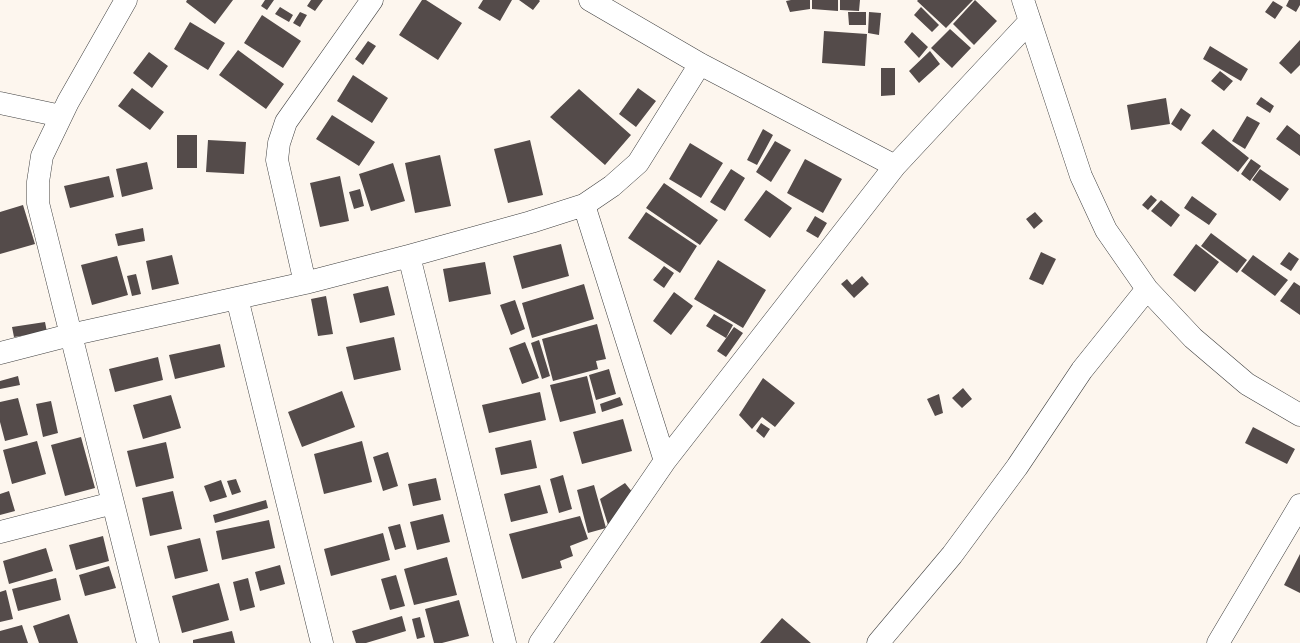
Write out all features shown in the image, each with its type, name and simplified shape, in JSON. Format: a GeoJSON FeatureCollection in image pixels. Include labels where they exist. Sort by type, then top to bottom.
{"type":"FeatureCollection","features":[{"type":"Feature","properties":{"kind":"street"},"geometry":{"type":"LineString","coordinates":[[126,0],[61,116],[42,156],[38,182],[38,203],[148,643]]}},
{"type":"Feature","properties":{"kind":"street"},"geometry":{"type":"LineString","coordinates":[[305,283],[278,160],[279,143],[286,122],[372,0]]}},
{"type":"Feature","properties":{"kind":"street"},"geometry":{"type":"LineString","coordinates":[[590,0],[700,64],[895,166]]}},
{"type":"Feature","properties":{"kind":"street"},"geometry":{"type":"LineString","coordinates":[[1023,0],[1081,176],[1106,230],[1147,289],[1193,338],[1247,384],[1300,415]]}},
{"type":"Feature","properties":{"kind":"street"},"geometry":{"type":"LineString","coordinates":[[540,643],[665,461],[895,166],[1030,21]]}},
{"type":"Feature","properties":{"kind":"street"},"geometry":{"type":"LineString","coordinates":[[0,353],[70,335],[305,283],[531,222],[584,205],[612,186],[638,162],[700,64]]}},
{"type":"Feature","properties":{"kind":"street"},"geometry":{"type":"LineString","coordinates":[[0,103],[61,116]]}},
{"type":"Feature","properties":{"kind":"street"},"geometry":{"type":"LineString","coordinates":[[584,205],[665,461]]}},
{"type":"Feature","properties":{"kind":"street"},"geometry":{"type":"LineString","coordinates":[[409,256],[505,643]]}},
{"type":"Feature","properties":{"kind":"street"},"geometry":{"type":"LineString","coordinates":[[878,643],[952,555],[1017,467],[1082,370],[1147,289]]}},
{"type":"Feature","properties":{"kind":"street"},"geometry":{"type":"LineString","coordinates":[[237,298],[322,643]]}},
{"type":"Feature","properties":{"kind":"street"},"geometry":{"type":"LineString","coordinates":[[0,532],[112,503]]}},
{"type":"Feature","properties":{"kind":"street"},"geometry":{"type":"LineString","coordinates":[[1218,643],[1300,505]]}},
{"type":"Feature","properties":{"kind":"building"},"geometry":{"type":"Polygon","coordinates":[[[187,0],[233,0],[215,24],[186,2],[187,0]]]}},
{"type":"Feature","properties":{"kind":"building"},"geometry":{"type":"Polygon","coordinates":[[[265,0],[274,0],[267,10],[261,6],[265,0]]]}},
{"type":"Feature","properties":{"kind":"building"},"geometry":{"type":"Polygon","coordinates":[[[311,0],[323,0],[315,11],[307,6],[311,0]]]}},
{"type":"Feature","properties":{"kind":"building"},"geometry":{"type":"Polygon","coordinates":[[[422,0],[426,0],[462,23],[438,60],[399,35],[422,0]]]}},
{"type":"Feature","properties":{"kind":"building"},"geometry":{"type":"Polygon","coordinates":[[[483,0],[512,0],[500,21],[478,8],[483,0]]]}},
{"type":"Feature","properties":{"kind":"building"},"geometry":{"type":"Polygon","coordinates":[[[519,0],[539,0],[540,1],[533,10],[519,0]]]}},
{"type":"Feature","properties":{"kind":"building"},"geometry":{"type":"Polygon","coordinates":[[[810,0],[810,9],[790,12],[786,1],[810,0]]]}},
{"type":"Feature","properties":{"kind":"building"},"geometry":{"type":"Polygon","coordinates":[[[812,0],[838,0],[838,11],[812,9],[812,0]]]}},
{"type":"Feature","properties":{"kind":"building"},"geometry":{"type":"Polygon","coordinates":[[[840,0],[860,0],[859,11],[840,10],[840,0]]]}},
{"type":"Feature","properties":{"kind":"building"},"geometry":{"type":"Polygon","coordinates":[[[973,0],[946,28],[917,1],[973,0]]]}},
{"type":"Feature","properties":{"kind":"building"},"geometry":{"type":"Polygon","coordinates":[[[975,0],[997,21],[974,45],[953,24],[975,0]]]}},
{"type":"Feature","properties":{"kind":"building"},"geometry":{"type":"Polygon","coordinates":[[[1289,0],[1300,0],[1300,5],[1296,12],[1286,6],[1289,0]]]}},
{"type":"Feature","properties":{"kind":"building"},"geometry":{"type":"Polygon","coordinates":[[[1273,1],[1283,7],[1275,19],[1265,12],[1273,1]]]}},
{"type":"Feature","properties":{"kind":"building"},"geometry":{"type":"Polygon","coordinates":[[[280,7],[293,15],[289,22],[275,14],[280,7]]]}},
{"type":"Feature","properties":{"kind":"building"},"geometry":{"type":"Polygon","coordinates":[[[921,7],[939,25],[932,32],[914,15],[921,7]]]}},
{"type":"Feature","properties":{"kind":"building"},"geometry":{"type":"Polygon","coordinates":[[[300,12],[307,15],[300,27],[293,23],[300,12]]]}},
{"type":"Feature","properties":{"kind":"building"},"geometry":{"type":"Polygon","coordinates":[[[848,12],[866,12],[866,25],[849,25],[848,12]]]}},
{"type":"Feature","properties":{"kind":"building"},"geometry":{"type":"Polygon","coordinates":[[[869,12],[881,13],[879,35],[868,33],[869,12]]]}},
{"type":"Feature","properties":{"kind":"building"},"geometry":{"type":"Polygon","coordinates":[[[262,15],[301,41],[283,68],[244,43],[262,15]]]}},
{"type":"Feature","properties":{"kind":"building"},"geometry":{"type":"Polygon","coordinates":[[[190,22],[225,43],[208,70],[174,49],[190,22]]]}},
{"type":"Feature","properties":{"kind":"building"},"geometry":{"type":"Polygon","coordinates":[[[950,29],[971,48],[952,68],[931,48],[950,29]]]}},
{"type":"Feature","properties":{"kind":"building"},"geometry":{"type":"Polygon","coordinates":[[[824,31],[867,34],[865,66],[822,63],[824,31]]]}},
{"type":"Feature","properties":{"kind":"building"},"geometry":{"type":"Polygon","coordinates":[[[912,32],[928,47],[919,58],[904,42],[912,32]]]}},
{"type":"Feature","properties":{"kind":"building"},"geometry":{"type":"Polygon","coordinates":[[[1300,40],[1300,65],[1291,74],[1279,63],[1300,40]]]}},
{"type":"Feature","properties":{"kind":"building"},"geometry":{"type":"Polygon","coordinates":[[[368,41],[376,46],[363,65],[355,59],[368,41]]]}},
{"type":"Feature","properties":{"kind":"building"},"geometry":{"type":"Polygon","coordinates":[[[1210,46],[1248,69],[1241,81],[1203,59],[1210,46]]]}},
{"type":"Feature","properties":{"kind":"building"},"geometry":{"type":"Polygon","coordinates":[[[238,50],[284,84],[266,109],[219,75],[238,50]]]}},
{"type":"Feature","properties":{"kind":"building"},"geometry":{"type":"Polygon","coordinates":[[[930,51],[940,64],[919,83],[909,71],[930,51]]]}},
{"type":"Feature","properties":{"kind":"building"},"geometry":{"type":"Polygon","coordinates":[[[149,52],[168,66],[152,88],[133,73],[149,52]]]}},
{"type":"Feature","properties":{"kind":"building"},"geometry":{"type":"Polygon","coordinates":[[[881,68],[895,68],[895,95],[881,96],[881,68]]]}},
{"type":"Feature","properties":{"kind":"building"},"geometry":{"type":"Polygon","coordinates":[[[1220,71],[1233,81],[1224,91],[1211,81],[1220,71]]]}},
{"type":"Feature","properties":{"kind":"building"},"geometry":{"type":"Polygon","coordinates":[[[353,75],[388,98],[372,123],[337,101],[353,75]]]}},
{"type":"Feature","properties":{"kind":"building"},"geometry":{"type":"Polygon","coordinates":[[[132,88],[164,112],[150,130],[118,106],[132,88]]]}},
{"type":"Feature","properties":{"kind":"building"},"geometry":{"type":"Polygon","coordinates":[[[638,88],[656,101],[636,127],[619,114],[638,88]]]}},
{"type":"Feature","properties":{"kind":"building"},"geometry":{"type":"Polygon","coordinates":[[[579,89],[631,135],[605,165],[550,117],[579,89]]]}},
{"type":"Feature","properties":{"kind":"building"},"geometry":{"type":"Polygon","coordinates":[[[1261,97],[1274,106],[1270,113],[1256,104],[1261,97]]]}},
{"type":"Feature","properties":{"kind":"building"},"geometry":{"type":"Polygon","coordinates":[[[1166,98],[1170,124],[1131,130],[1127,105],[1166,98]]]}},
{"type":"Feature","properties":{"kind":"building"},"geometry":{"type":"Polygon","coordinates":[[[1181,108],[1191,115],[1181,131],[1171,124],[1181,108]]]}},
{"type":"Feature","properties":{"kind":"building"},"geometry":{"type":"Polygon","coordinates":[[[332,115],[375,142],[359,166],[316,139],[332,115]]]}},
{"type":"Feature","properties":{"kind":"building"},"geometry":{"type":"Polygon","coordinates":[[[1247,116],[1260,123],[1245,149],[1232,141],[1247,116]]]}},
{"type":"Feature","properties":{"kind":"building"},"geometry":{"type":"Polygon","coordinates":[[[1287,125],[1300,135],[1300,156],[1276,139],[1287,125]]]}},
{"type":"Feature","properties":{"kind":"building"},"geometry":{"type":"Polygon","coordinates":[[[763,129],[773,135],[757,165],[747,160],[763,129]]]}},
{"type":"Feature","properties":{"kind":"building"},"geometry":{"type":"Polygon","coordinates":[[[1213,129],[1249,158],[1238,172],[1201,143],[1213,129]]]}},
{"type":"Feature","properties":{"kind":"building"},"geometry":{"type":"Polygon","coordinates":[[[177,135],[197,135],[197,168],[177,168],[177,135]]]}},
{"type":"Feature","properties":{"kind":"building"},"geometry":{"type":"Polygon","coordinates":[[[208,140],[246,142],[244,174],[206,172],[208,140]]]}},
{"type":"Feature","properties":{"kind":"building"},"geometry":{"type":"Polygon","coordinates":[[[530,140],[543,195],[508,203],[494,149],[530,140]]]}},
{"type":"Feature","properties":{"kind":"building"},"geometry":{"type":"Polygon","coordinates":[[[775,141],[791,150],[771,182],[756,172],[775,141]]]}},
{"type":"Feature","properties":{"kind":"building"},"geometry":{"type":"Polygon","coordinates":[[[690,143],[723,163],[701,198],[669,179],[690,143]]]}},
{"type":"Feature","properties":{"kind":"building"},"geometry":{"type":"Polygon","coordinates":[[[440,155],[451,206],[415,213],[405,163],[440,155]]]}},
{"type":"Feature","properties":{"kind":"building"},"geometry":{"type":"Polygon","coordinates":[[[805,159],[842,179],[823,213],[787,193],[805,159]]]}},
{"type":"Feature","properties":{"kind":"building"},"geometry":{"type":"Polygon","coordinates":[[[1251,159],[1261,166],[1250,181],[1241,174],[1251,159]]]}},
{"type":"Feature","properties":{"kind":"building"},"geometry":{"type":"Polygon","coordinates":[[[147,162],[153,189],[122,197],[116,169],[147,162]]]}},
{"type":"Feature","properties":{"kind":"building"},"geometry":{"type":"Polygon","coordinates":[[[393,163],[405,201],[371,211],[359,174],[393,163]]]}},
{"type":"Feature","properties":{"kind":"building"},"geometry":{"type":"Polygon","coordinates":[[[731,169],[745,178],[725,211],[710,202],[731,169]]]}},
{"type":"Feature","properties":{"kind":"building"},"geometry":{"type":"Polygon","coordinates":[[[1260,169],[1289,189],[1280,201],[1252,180],[1260,169]]]}},
{"type":"Feature","properties":{"kind":"building"},"geometry":{"type":"Polygon","coordinates":[[[109,176],[114,197],[70,208],[64,186],[109,176]]]}},
{"type":"Feature","properties":{"kind":"building"},"geometry":{"type":"Polygon","coordinates":[[[340,176],[349,221],[320,227],[310,183],[340,176]]]}},
{"type":"Feature","properties":{"kind":"building"},"geometry":{"type":"Polygon","coordinates":[[[664,183],[718,220],[700,245],[646,208],[664,183]]]}},
{"type":"Feature","properties":{"kind":"building"},"geometry":{"type":"Polygon","coordinates":[[[360,189],[364,206],[354,209],[349,192],[360,189]]]}},
{"type":"Feature","properties":{"kind":"building"},"geometry":{"type":"Polygon","coordinates":[[[766,190],[792,208],[770,238],[744,220],[766,190]]]}},
{"type":"Feature","properties":{"kind":"building"},"geometry":{"type":"Polygon","coordinates":[[[1151,195],[1157,200],[1148,210],[1142,205],[1151,195]]]}},
{"type":"Feature","properties":{"kind":"building"},"geometry":{"type":"Polygon","coordinates":[[[1192,196],[1217,214],[1209,225],[1184,208],[1192,196]]]}},
{"type":"Feature","properties":{"kind":"building"},"geometry":{"type":"Polygon","coordinates":[[[1161,200],[1180,215],[1171,227],[1151,211],[1161,200]]]}},
{"type":"Feature","properties":{"kind":"building"},"geometry":{"type":"Polygon","coordinates":[[[23,205],[35,244],[0,254],[0,212],[23,205]]]}},
{"type":"Feature","properties":{"kind":"building"},"geometry":{"type":"Polygon","coordinates":[[[646,212],[697,246],[680,273],[628,238],[646,212]]]}},
{"type":"Feature","properties":{"kind":"building"},"geometry":{"type":"Polygon","coordinates":[[[1035,212],[1043,221],[1034,229],[1026,219],[1035,212]]]}},
{"type":"Feature","properties":{"kind":"building"},"geometry":{"type":"Polygon","coordinates":[[[815,216],[827,223],[818,238],[806,231],[815,216]]]}},
{"type":"Feature","properties":{"kind":"building"},"geometry":{"type":"Polygon","coordinates":[[[143,228],[145,241],[118,246],[115,234],[143,228]]]}},
{"type":"Feature","properties":{"kind":"building"},"geometry":{"type":"Polygon","coordinates":[[[1211,233],[1247,260],[1237,273],[1201,246],[1211,233]]]}},
{"type":"Feature","properties":{"kind":"building"},"geometry":{"type":"Polygon","coordinates":[[[561,244],[569,276],[522,289],[513,256],[561,244]]]}},
{"type":"Feature","properties":{"kind":"building"},"geometry":{"type":"Polygon","coordinates":[[[1196,244],[1219,262],[1195,292],[1173,275],[1196,244]]]}},
{"type":"Feature","properties":{"kind":"building"},"geometry":{"type":"Polygon","coordinates":[[[1041,252],[1056,259],[1043,285],[1029,279],[1041,252]]]}},
{"type":"Feature","properties":{"kind":"building"},"geometry":{"type":"Polygon","coordinates":[[[1289,252],[1299,259],[1291,271],[1280,264],[1289,252]]]}},
{"type":"Feature","properties":{"kind":"building"},"geometry":{"type":"Polygon","coordinates":[[[172,255],[179,284],[152,290],[146,261],[172,255]]]}},
{"type":"Feature","properties":{"kind":"building"},"geometry":{"type":"Polygon","coordinates":[[[1253,255],[1288,280],[1275,296],[1241,271],[1253,255]]]}},
{"type":"Feature","properties":{"kind":"building"},"geometry":{"type":"Polygon","coordinates":[[[117,256],[128,295],[92,305],[81,265],[117,256]]]}},
{"type":"Feature","properties":{"kind":"building"},"geometry":{"type":"Polygon","coordinates":[[[718,260],[766,290],[743,328],[694,299],[718,260]]]}},
{"type":"Feature","properties":{"kind":"building"},"geometry":{"type":"Polygon","coordinates":[[[485,262],[491,294],[449,302],[443,269],[485,262]]]}},
{"type":"Feature","properties":{"kind":"building"},"geometry":{"type":"Polygon","coordinates":[[[664,266],[674,273],[664,288],[653,280],[664,266]]]}},
{"type":"Feature","properties":{"kind":"building"},"geometry":{"type":"Polygon","coordinates":[[[136,274],[141,294],[132,296],[127,276],[136,274]]]}},
{"type":"Feature","properties":{"kind":"building"},"geometry":{"type":"Polygon","coordinates":[[[862,276],[869,284],[854,298],[841,284],[847,279],[852,285],[862,276]]]}},
{"type":"Feature","properties":{"kind":"building"},"geometry":{"type":"Polygon","coordinates":[[[1294,282],[1300,286],[1300,315],[1280,301],[1294,282]]]}},
{"type":"Feature","properties":{"kind":"building"},"geometry":{"type":"Polygon","coordinates":[[[584,284],[594,319],[532,338],[522,303],[584,284]]]}},
{"type":"Feature","properties":{"kind":"building"},"geometry":{"type":"Polygon","coordinates":[[[388,286],[395,315],[360,323],[353,294],[388,286]]]}},
{"type":"Feature","properties":{"kind":"building"},"geometry":{"type":"Polygon","coordinates":[[[674,292],[693,306],[671,335],[653,321],[674,292]]]}},
{"type":"Feature","properties":{"kind":"building"},"geometry":{"type":"Polygon","coordinates":[[[326,296],[333,334],[318,336],[311,299],[326,296]]]}},
{"type":"Feature","properties":{"kind":"building"},"geometry":{"type":"Polygon","coordinates":[[[515,300],[525,329],[511,335],[500,305],[515,300]]]}},
{"type":"Feature","properties":{"kind":"building"},"geometry":{"type":"Polygon","coordinates":[[[714,314],[733,325],[726,338],[706,326],[714,314]]]}},
{"type":"Feature","properties":{"kind":"building"},"geometry":{"type":"Polygon","coordinates":[[[45,322],[47,332],[14,337],[12,327],[45,322]]]}},
{"type":"Feature","properties":{"kind":"building"},"geometry":{"type":"Polygon","coordinates":[[[597,324],[606,359],[596,361],[598,369],[553,381],[542,339],[597,324]]]}},
{"type":"Feature","properties":{"kind":"building"},"geometry":{"type":"Polygon","coordinates":[[[734,327],[743,333],[726,357],[717,351],[734,327]]]}},
{"type":"Feature","properties":{"kind":"building"},"geometry":{"type":"Polygon","coordinates":[[[394,337],[401,370],[354,380],[346,347],[394,337]]]}},
{"type":"Feature","properties":{"kind":"building"},"geometry":{"type":"Polygon","coordinates":[[[539,340],[550,376],[542,379],[531,343],[539,340]]]}},
{"type":"Feature","properties":{"kind":"building"},"geometry":{"type":"Polygon","coordinates":[[[525,342],[539,378],[522,384],[509,348],[525,342]]]}},
{"type":"Feature","properties":{"kind":"building"},"geometry":{"type":"Polygon","coordinates":[[[220,344],[225,367],[175,379],[169,355],[220,344]]]}},
{"type":"Feature","properties":{"kind":"building"},"geometry":{"type":"Polygon","coordinates":[[[158,357],[163,380],[115,392],[109,369],[158,357]]]}},
{"type":"Feature","properties":{"kind":"building"},"geometry":{"type":"Polygon","coordinates":[[[609,369],[616,394],[596,400],[589,375],[609,369]]]}},
{"type":"Feature","properties":{"kind":"building"},"geometry":{"type":"Polygon","coordinates":[[[18,376],[20,385],[0,389],[0,381],[18,376]]]}},
{"type":"Feature","properties":{"kind":"building"},"geometry":{"type":"Polygon","coordinates":[[[587,376],[596,413],[560,422],[550,385],[587,376]]]}},
{"type":"Feature","properties":{"kind":"building"},"geometry":{"type":"Polygon","coordinates":[[[763,378],[795,403],[775,427],[762,417],[752,429],[739,415],[763,378]]]}},
{"type":"Feature","properties":{"kind":"building"},"geometry":{"type":"Polygon","coordinates":[[[963,388],[972,399],[962,408],[952,398],[963,388]]]}},
{"type":"Feature","properties":{"kind":"building"},"geometry":{"type":"Polygon","coordinates":[[[342,391],[355,427],[302,447],[288,412],[342,391]]]}},
{"type":"Feature","properties":{"kind":"building"},"geometry":{"type":"Polygon","coordinates":[[[540,392],[546,420],[489,433],[482,405],[540,392]]]}},
{"type":"Feature","properties":{"kind":"building"},"geometry":{"type":"Polygon","coordinates":[[[939,394],[943,413],[935,416],[927,399],[939,394]]]}},
{"type":"Feature","properties":{"kind":"building"},"geometry":{"type":"Polygon","coordinates":[[[171,395],[181,428],[143,439],[133,405],[171,395]]]}},
{"type":"Feature","properties":{"kind":"building"},"geometry":{"type":"Polygon","coordinates":[[[620,397],[623,405],[602,412],[600,404],[620,397]]]}},
{"type":"Feature","properties":{"kind":"building"},"geometry":{"type":"Polygon","coordinates":[[[18,398],[28,435],[5,441],[0,422],[0,402],[18,398]]]}},
{"type":"Feature","properties":{"kind":"building"},"geometry":{"type":"Polygon","coordinates":[[[51,401],[58,433],[43,437],[36,404],[51,401]]]}},
{"type":"Feature","properties":{"kind":"building"},"geometry":{"type":"Polygon","coordinates":[[[623,419],[632,451],[582,464],[573,432],[623,419]]]}},
{"type":"Feature","properties":{"kind":"building"},"geometry":{"type":"Polygon","coordinates":[[[761,423],[770,429],[764,438],[756,431],[761,423]]]}},
{"type":"Feature","properties":{"kind":"building"},"geometry":{"type":"Polygon","coordinates":[[[1253,427],[1295,449],[1287,464],[1245,443],[1253,427]]]}},
{"type":"Feature","properties":{"kind":"building"},"geometry":{"type":"Polygon","coordinates":[[[81,437],[95,488],[65,496],[51,445],[81,437]]]}},
{"type":"Feature","properties":{"kind":"building"},"geometry":{"type":"Polygon","coordinates":[[[531,440],[537,468],[501,475],[495,448],[531,440]]]}},
{"type":"Feature","properties":{"kind":"building"},"geometry":{"type":"Polygon","coordinates":[[[37,441],[46,474],[12,484],[3,450],[37,441]]]}},
{"type":"Feature","properties":{"kind":"building"},"geometry":{"type":"Polygon","coordinates":[[[362,441],[372,482],[324,494],[314,454],[362,441]]]}},
{"type":"Feature","properties":{"kind":"building"},"geometry":{"type":"Polygon","coordinates":[[[166,442],[174,478],[136,487],[127,451],[166,442]]]}},
{"type":"Feature","properties":{"kind":"building"},"geometry":{"type":"Polygon","coordinates":[[[388,452],[398,486],[383,491],[373,457],[388,452]]]}},
{"type":"Feature","properties":{"kind":"building"},"geometry":{"type":"Polygon","coordinates":[[[563,475],[572,509],[559,513],[550,479],[563,475]]]}},
{"type":"Feature","properties":{"kind":"building"},"geometry":{"type":"Polygon","coordinates":[[[436,478],[441,500],[413,506],[408,484],[436,478]]]}},
{"type":"Feature","properties":{"kind":"building"},"geometry":{"type":"Polygon","coordinates":[[[236,479],[241,492],[232,495],[227,481],[236,479]]]}},
{"type":"Feature","properties":{"kind":"building"},"geometry":{"type":"Polygon","coordinates":[[[221,480],[227,497],[210,502],[204,486],[221,480]]]}},
{"type":"Feature","properties":{"kind":"building"},"geometry":{"type":"Polygon","coordinates":[[[625,483],[633,493],[624,501],[625,508],[608,525],[600,499],[625,483]]]}},
{"type":"Feature","properties":{"kind":"building"},"geometry":{"type":"Polygon","coordinates":[[[540,485],[548,513],[511,522],[504,494],[540,485]]]}},
{"type":"Feature","properties":{"kind":"building"},"geometry":{"type":"Polygon","coordinates":[[[594,485],[606,528],[588,533],[577,490],[594,485]]]}},
{"type":"Feature","properties":{"kind":"building"},"geometry":{"type":"Polygon","coordinates":[[[9,491],[15,511],[0,515],[0,494],[9,491]]]}},
{"type":"Feature","properties":{"kind":"building"},"geometry":{"type":"Polygon","coordinates":[[[173,491],[182,529],[150,536],[142,498],[173,491]]]}},
{"type":"Feature","properties":{"kind":"building"},"geometry":{"type":"Polygon","coordinates":[[[266,500],[268,508],[215,523],[213,515],[266,500]]]}},
{"type":"Feature","properties":{"kind":"building"},"geometry":{"type":"Polygon","coordinates":[[[443,514],[450,542],[417,550],[410,522],[443,514]]]}},
{"type":"Feature","properties":{"kind":"building"},"geometry":{"type":"Polygon","coordinates":[[[580,516],[588,539],[570,546],[573,556],[560,561],[562,568],[522,579],[509,534],[580,516]]]}},
{"type":"Feature","properties":{"kind":"building"},"geometry":{"type":"Polygon","coordinates":[[[269,520],[275,548],[222,560],[216,531],[269,520]]]}},
{"type":"Feature","properties":{"kind":"building"},"geometry":{"type":"Polygon","coordinates":[[[400,524],[406,547],[395,550],[388,527],[400,524]]]}},
{"type":"Feature","properties":{"kind":"building"},"geometry":{"type":"Polygon","coordinates":[[[383,533],[390,560],[331,576],[324,549],[383,533]]]}},
{"type":"Feature","properties":{"kind":"building"},"geometry":{"type":"Polygon","coordinates":[[[103,536],[109,561],[76,570],[69,545],[103,536]]]}},
{"type":"Feature","properties":{"kind":"building"},"geometry":{"type":"Polygon","coordinates":[[[200,538],[208,571],[175,579],[167,546],[200,538]]]}},
{"type":"Feature","properties":{"kind":"building"},"geometry":{"type":"Polygon","coordinates":[[[46,548],[53,571],[9,584],[3,561],[46,548]]]}},
{"type":"Feature","properties":{"kind":"building"},"geometry":{"type":"Polygon","coordinates":[[[1300,554],[1300,593],[1284,585],[1300,554]]]}},
{"type":"Feature","properties":{"kind":"building"},"geometry":{"type":"Polygon","coordinates":[[[447,557],[457,595],[414,605],[404,569],[447,557]]]}},
{"type":"Feature","properties":{"kind":"building"},"geometry":{"type":"Polygon","coordinates":[[[280,565],[285,584],[260,591],[255,572],[280,565]]]}},
{"type":"Feature","properties":{"kind":"building"},"geometry":{"type":"Polygon","coordinates":[[[109,566],[116,588],[85,596],[79,575],[109,566]]]}},
{"type":"Feature","properties":{"kind":"building"},"geometry":{"type":"Polygon","coordinates":[[[396,575],[405,606],[390,610],[381,579],[396,575]]]}},
{"type":"Feature","properties":{"kind":"building"},"geometry":{"type":"Polygon","coordinates":[[[56,578],[61,600],[18,611],[12,589],[56,578]]]}},
{"type":"Feature","properties":{"kind":"building"},"geometry":{"type":"Polygon","coordinates":[[[248,578],[255,607],[240,611],[233,582],[248,578]]]}},
{"type":"Feature","properties":{"kind":"building"},"geometry":{"type":"Polygon","coordinates":[[[219,583],[229,620],[182,633],[172,596],[219,583]]]}},
{"type":"Feature","properties":{"kind":"building"},"geometry":{"type":"Polygon","coordinates":[[[6,590],[13,619],[0,622],[0,592],[6,590]]]}},
{"type":"Feature","properties":{"kind":"building"},"geometry":{"type":"Polygon","coordinates":[[[459,600],[469,636],[442,643],[434,643],[425,609],[459,600]]]}},
{"type":"Feature","properties":{"kind":"building"},"geometry":{"type":"Polygon","coordinates":[[[69,614],[78,643],[39,643],[33,626],[69,614]]]}},
{"type":"Feature","properties":{"kind":"building"},"geometry":{"type":"Polygon","coordinates":[[[402,616],[406,631],[366,643],[356,643],[352,631],[402,616]]]}},
{"type":"Feature","properties":{"kind":"building"},"geometry":{"type":"Polygon","coordinates":[[[420,617],[425,637],[417,639],[412,619],[420,617]]]}},
{"type":"Feature","properties":{"kind":"building"},"geometry":{"type":"Polygon","coordinates":[[[782,618],[811,643],[760,643],[782,618]]]}},
{"type":"Feature","properties":{"kind":"building"},"geometry":{"type":"Polygon","coordinates":[[[22,625],[28,643],[0,643],[0,631],[22,625]]]}},
{"type":"Feature","properties":{"kind":"building"},"geometry":{"type":"Polygon","coordinates":[[[232,631],[235,643],[193,643],[193,640],[232,631]]]}}]}
